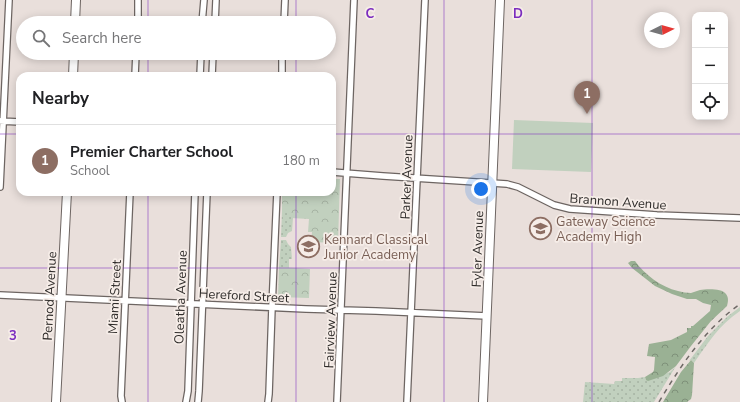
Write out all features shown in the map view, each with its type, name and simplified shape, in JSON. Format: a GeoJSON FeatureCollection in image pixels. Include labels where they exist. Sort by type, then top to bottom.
{"type":"FeatureCollection","features":[{"type":"Feature","properties":{"kind":"street"},"geometry":{"type":"LineString","coordinates":[[0,187],[1,121],[9,0]]}},
{"type":"Feature","properties":{"kind":"street"},"geometry":{"type":"LineString","coordinates":[[75,16],[76,0]]}},
{"type":"Feature","properties":{"kind":"street"},"geometry":{"type":"LineString","coordinates":[[138,0],[138,16]]}},
{"type":"Feature","properties":{"kind":"street"},"geometry":{"type":"LineString","coordinates":[[203,16],[204,0]]}},
{"type":"Feature","properties":{"kind":"street"},"geometry":{"type":"LineString","coordinates":[[215,16],[216,0]]}},
{"type":"Feature","properties":{"kind":"street"},"geometry":{"type":"LineString","coordinates":[[284,16],[285,0]]}},
{"type":"Feature","properties":{"kind":"street","name":"Fairview Avenue"},"geometry":{"type":"LineString","coordinates":[[337,402],[354,0]]}},
{"type":"Feature","properties":{"kind":"street","name":"Parker Avenue"},"geometry":{"type":"LineString","coordinates":[[407,402],[425,0]]}},
{"type":"Feature","properties":{"kind":"street","name":"Fyler Avenue"},"geometry":{"type":"LineString","coordinates":[[483,402],[500,0]]}},
{"type":"Feature","properties":{"kind":"street"},"geometry":{"type":"LineString","coordinates":[[73,72],[74,60]]}},
{"type":"Feature","properties":{"kind":"street"},"geometry":{"type":"LineString","coordinates":[[135,72],[136,60]]}},
{"type":"Feature","properties":{"kind":"street"},"geometry":{"type":"LineString","coordinates":[[200,72],[201,60]]}},
{"type":"Feature","properties":{"kind":"street"},"geometry":{"type":"LineString","coordinates":[[212,72],[213,60]]}},
{"type":"Feature","properties":{"kind":"street"},"geometry":{"type":"LineString","coordinates":[[282,60],[282,72]]}},
{"type":"Feature","properties":{"kind":"street"},"geometry":{"type":"LineString","coordinates":[[1,121],[16,122]]}},
{"type":"Feature","properties":{"kind":"street","name":"Brannon Avenue"},"geometry":{"type":"LineString","coordinates":[[336,173],[507,184],[518,187],[546,202],[562,208],[570,209],[657,215],[740,218]]}},
{"type":"Feature","properties":{"kind":"street","name":"Pernod Avenue"},"geometry":{"type":"LineString","coordinates":[[56,402],[67,196]]}},
{"type":"Feature","properties":{"kind":"street","name":"Miami Street"},"geometry":{"type":"LineString","coordinates":[[122,402],[121,396],[130,196]]}},
{"type":"Feature","properties":{"kind":"street","name":"Oleatha Avenue"},"geometry":{"type":"LineString","coordinates":[[186,402],[188,391],[195,196]]}},
{"type":"Feature","properties":{"kind":"street","name":"Oleatha Avenue"},"geometry":{"type":"LineString","coordinates":[[198,402],[208,196]]}},
{"type":"Feature","properties":{"kind":"street"},"geometry":{"type":"LineString","coordinates":[[268,402],[277,196]]}},
{"type":"Feature","properties":{"kind":"street","name":"Hereford Street"},"geometry":{"type":"LineString","coordinates":[[0,295],[487,316]]}},
{"type":"Feature","properties":{"kind":"green space"},"geometry":{"type":"Polygon","coordinates":[[[514,120],[593,123],[591,172],[512,169],[514,120]]]}},
{"type":"Feature","properties":{"kind":"green space"},"geometry":{"type":"Polygon","coordinates":[[[336,179],[340,179],[338,243],[311,242],[312,232],[308,232],[309,219],[291,218],[291,211],[282,211],[282,196],[336,196],[336,179]]]}},
{"type":"Feature","properties":{"kind":"green space"},"geometry":{"type":"Polygon","coordinates":[[[282,211],[292,211],[292,231],[288,233],[286,237],[281,237],[282,211]]]}},
{"type":"Feature","properties":{"kind":"green space"},"geometry":{"type":"Polygon","coordinates":[[[281,240],[286,240],[291,247],[292,259],[289,259],[289,268],[279,267],[281,240]]]}},
{"type":"Feature","properties":{"kind":"green space"},"geometry":{"type":"Polygon","coordinates":[[[635,261],[654,280],[666,287],[691,293],[700,290],[718,290],[724,292],[728,298],[727,306],[711,321],[676,366],[663,376],[648,381],[645,377],[654,370],[655,357],[647,356],[649,344],[671,340],[687,332],[687,328],[691,328],[691,326],[693,326],[710,311],[711,305],[696,299],[687,299],[672,294],[655,286],[632,268],[628,263],[635,261]]]}},
{"type":"Feature","properties":{"kind":"green space"},"geometry":{"type":"Polygon","coordinates":[[[279,267],[310,269],[309,298],[278,297],[279,267]]]}},
{"type":"Feature","properties":{"kind":"green space"},"geometry":{"type":"Polygon","coordinates":[[[740,307],[740,311],[720,328],[694,363],[691,360],[689,361],[708,336],[728,316],[740,307]]]}},
{"type":"Feature","properties":{"kind":"green space"},"geometry":{"type":"Polygon","coordinates":[[[691,360],[694,363],[691,399],[687,402],[663,402],[681,372],[691,360]]]}},
{"type":"Feature","properties":{"kind":"green space"},"geometry":{"type":"Polygon","coordinates":[[[676,366],[654,402],[583,402],[585,382],[614,384],[615,381],[622,381],[622,378],[645,377],[646,380],[670,372],[676,366]]]}},
{"type":"Feature","properties":{"kind":"railway"},"geometry":{"type":"LineString","coordinates":[[659,402],[695,348],[727,314],[740,304]]}},
{"type":"Feature","properties":{"kind":"place","name":"Premier Charter School"},"geometry":{"type":"Point","coordinates":[587,114]}},
{"type":"Feature","properties":{"kind":"place","name":"Gateway Science Academy High"},"geometry":{"type":"Point","coordinates":[540,228]}},
{"type":"Feature","properties":{"kind":"place","name":"Kennard Classical Junior Academy"},"geometry":{"type":"Point","coordinates":[309,246]}}]}
